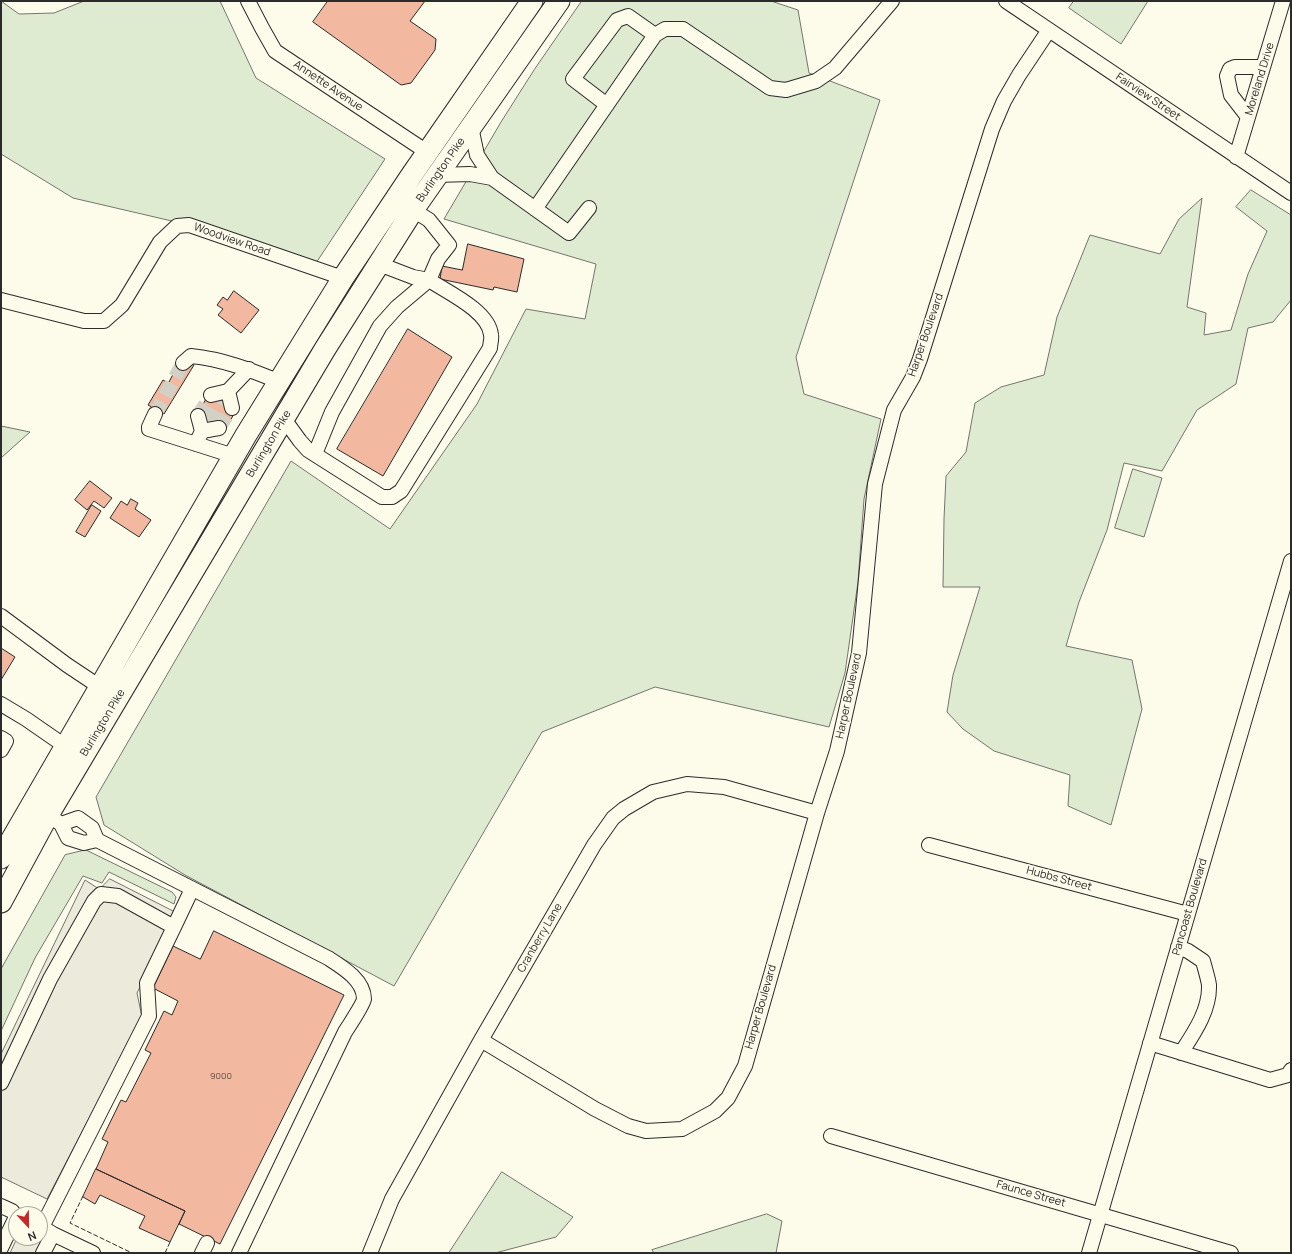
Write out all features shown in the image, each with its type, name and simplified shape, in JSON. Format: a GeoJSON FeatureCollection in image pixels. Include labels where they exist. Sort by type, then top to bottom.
{"type":"FeatureCollection","features":[{"type":"Feature","properties":{"kind":"highway","name":"Burlington Pike"},"geometry":{"type":"LineString","coordinates":[[1,858],[234,456],[343,278],[427,152],[532,1]]}},
{"type":"Feature","properties":{"kind":"highway","name":"Burlington Pike"},"geometry":{"type":"LineString","coordinates":[[1,902],[55,819],[325,349],[413,210],[558,4]]}},
{"type":"Feature","properties":{"kind":"street","name":"Annette Avenue"},"geometry":{"type":"LineString","coordinates":[[248,1],[275,51],[427,152]]}},
{"type":"Feature","properties":{"kind":"street"},"geometry":{"type":"LineString","coordinates":[[535,209],[655,35],[665,29],[683,29],[770,88],[786,90],[816,81],[836,68],[892,1]]}},
{"type":"Feature","properties":{"kind":"street","name":"Fairview Street"},"geometry":{"type":"LineString","coordinates":[[1006,1],[1291,193]]}},
{"type":"Feature","properties":{"kind":"street","name":"Moreland Drive"},"geometry":{"type":"LineString","coordinates":[[1236,157],[1283,1]]}},
{"type":"Feature","properties":{"kind":"street"},"geometry":{"type":"LineString","coordinates":[[607,105],[573,79],[617,20],[628,16],[655,35]]}},
{"type":"Feature","properties":{"kind":"street","name":"Harper Boulevard"},"geometry":{"type":"LineString","coordinates":[[481,1040],[595,1109],[628,1126],[646,1131],[682,1130],[715,1111],[728,1098],[745,1066],[817,813],[837,751],[859,653],[875,484],[894,410],[913,377],[920,359],[992,129],[1004,101],[1050,30]]}},
{"type":"Feature","properties":{"kind":"street"},"geometry":{"type":"LineString","coordinates":[[1248,117],[1231,95],[1227,76],[1230,69],[1235,67],[1263,67]]}},
{"type":"Feature","properties":{"kind":"street"},"geometry":{"type":"LineString","coordinates":[[471,127],[478,155],[492,178],[569,233],[589,208]]}},
{"type":"Feature","properties":{"kind":"street"},"geometry":{"type":"LineString","coordinates":[[437,175],[470,174],[492,178]]}},
{"type":"Feature","properties":{"kind":"street"},"geometry":{"type":"LineString","coordinates":[[315,454],[332,412],[380,326],[397,307],[429,280],[438,259],[449,245],[428,220],[413,210]]}},
{"type":"Feature","properties":{"kind":"street","name":"Woodview Road"},"geometry":{"type":"LineString","coordinates":[[1,300],[84,321],[104,321],[122,305],[160,242],[178,226],[189,225],[343,278]]}},
{"type":"Feature","properties":{"kind":"street"},"geometry":{"type":"LineString","coordinates":[[284,419],[308,450],[382,497],[392,497],[401,491],[490,348],[491,334],[486,321],[471,306],[429,280],[413,277],[378,264]]}},
{"type":"Feature","properties":{"kind":"street"},"geometry":{"type":"LineString","coordinates":[[183,363],[191,356],[204,357],[250,369],[280,382]]}},
{"type":"Feature","properties":{"kind":"street"},"geometry":{"type":"LineString","coordinates":[[223,399],[250,369]]}},
{"type":"Feature","properties":{"kind":"street"},"geometry":{"type":"LineString","coordinates":[[155,414],[149,429],[234,456]]}},
{"type":"Feature","properties":{"kind":"street"},"geometry":{"type":"LineString","coordinates":[[196,444],[207,424]]}},
{"type":"Feature","properties":{"kind":"street","name":"Pancoast Boulevard"},"geometry":{"type":"LineString","coordinates":[[1089,1253],[1291,561]]}},
{"type":"Feature","properties":{"kind":"street"},"geometry":{"type":"LineString","coordinates":[[1,616],[67,665],[100,686]]}},
{"type":"Feature","properties":{"kind":"street"},"geometry":{"type":"LineString","coordinates":[[1,704],[66,746]]}},
{"type":"Feature","properties":{"kind":"street"},"geometry":{"type":"LineString","coordinates":[[1,738],[6,741],[1,750]]}},
{"type":"Feature","properties":{"kind":"street","name":"Cranberry Lane"},"geometry":{"type":"LineString","coordinates":[[370,1253],[392,1199],[481,1040],[594,845],[613,818],[624,809],[653,792],[687,784],[724,787],[817,813]]}},
{"type":"Feature","properties":{"kind":"street"},"geometry":{"type":"LineString","coordinates":[[55,819],[78,818],[92,828],[96,840]]}},
{"type":"Feature","properties":{"kind":"street"},"geometry":{"type":"LineString","coordinates":[[55,819],[68,838],[84,843],[96,840],[328,958],[347,971],[361,986],[364,1000],[345,1032],[238,1253]]}},
{"type":"Feature","properties":{"kind":"street","name":"Hubbs Street"},"geometry":{"type":"LineString","coordinates":[[930,844],[1188,914]]}},
{"type":"Feature","properties":{"kind":"street"},"geometry":{"type":"LineString","coordinates":[[48,1223],[149,1016],[147,983],[192,889]]}},
{"type":"Feature","properties":{"kind":"street"},"geometry":{"type":"LineString","coordinates":[[1,1083],[50,979],[94,901],[101,894],[118,896],[174,927]]}},
{"type":"Feature","properties":{"kind":"street"},"geometry":{"type":"LineString","coordinates":[[1178,948],[1188,951],[1203,961],[1209,985],[1206,1007],[1194,1032],[1181,1053]]}},
{"type":"Feature","properties":{"kind":"street"},"geometry":{"type":"LineString","coordinates":[[1150,1043],[1270,1080],[1288,1075],[1291,1070]]}},
{"type":"Feature","properties":{"kind":"street","name":"Faunce Street"},"geometry":{"type":"LineString","coordinates":[[831,1136],[1231,1253]]}},
{"type":"Feature","properties":{"kind":"street"},"geometry":{"type":"LineString","coordinates":[[48,1231],[86,1252]]}},
{"type":"Feature","properties":{"kind":"street"},"geometry":{"type":"LineString","coordinates":[[1,1248],[8,1233]]}},
{"type":"Feature","properties":{"kind":"green space"},"geometry":{"type":"Polygon","coordinates":[[[1,1],[19,14],[54,13],[84,1],[220,1],[256,78],[385,159],[314,266],[189,225],[73,198],[1,154],[1,1]]]}},
{"type":"Feature","properties":{"kind":"green space"},"geometry":{"type":"Polygon","coordinates":[[[582,1],[771,1],[798,10],[809,73],[880,100],[796,357],[804,394],[881,419],[864,499],[858,582],[845,673],[829,727],[655,687],[542,732],[394,986],[185,875],[104,825],[96,797],[291,461],[390,529],[477,404],[526,309],[585,319],[596,264],[444,219],[501,122],[534,70],[582,1]]]}},
{"type":"Feature","properties":{"kind":"green space"},"geometry":{"type":"Polygon","coordinates":[[[1074,1],[1148,1],[1121,44],[1069,8],[1074,1]]]}},
{"type":"Feature","properties":{"kind":"green space"},"geometry":{"type":"Polygon","coordinates":[[[1251,190],[1291,215],[1291,300],[1273,322],[1248,328],[1236,384],[1197,410],[1162,471],[1124,463],[1107,530],[1079,602],[1066,646],[1132,660],[1142,709],[1111,825],[1068,806],[1070,775],[994,751],[963,729],[947,712],[953,675],[980,587],[943,587],[946,476],[966,452],[975,403],[1001,387],[1044,375],[1057,317],[1090,235],[1160,254],[1179,219],[1202,198],[1187,307],[1206,313],[1204,335],[1231,330],[1248,274],[1267,231],[1236,207],[1251,190]]]}},
{"type":"Feature","properties":{"kind":"green space"},"geometry":{"type":"Polygon","coordinates":[[[1,426],[30,432],[1,458],[1,426]]]}},
{"type":"Feature","properties":{"kind":"green space"},"geometry":{"type":"Polygon","coordinates":[[[1133,469],[1162,478],[1144,537],[1115,528],[1133,469]]]}},
{"type":"Feature","properties":{"kind":"green space"},"geometry":{"type":"Polygon","coordinates":[[[86,850],[172,892],[176,897],[174,904],[109,872],[102,883],[83,876],[35,958],[1,1031],[1,969],[65,855],[86,850]]]}},
{"type":"Feature","properties":{"kind":"green space"},"geometry":{"type":"Polygon","coordinates":[[[502,1172],[573,1217],[556,1237],[495,1253],[449,1253],[502,1172]]]}},
{"type":"Feature","properties":{"kind":"green space"},"geometry":{"type":"Polygon","coordinates":[[[767,1214],[782,1221],[776,1253],[654,1253],[652,1250],[767,1214]]]}},
{"type":"Feature","properties":{"kind":"shaded area"},"geometry":{"type":"Polygon","coordinates":[[[110,879],[177,913],[137,993],[142,1017],[47,1199],[1,1177],[1,1054],[85,880],[99,889],[110,879]]]}},
{"type":"Feature","properties":{"kind":"shaded area"},"geometry":{"type":"Polygon","coordinates":[[[13,1246],[41,1246],[38,1253],[10,1253],[13,1246]]]}},
{"type":"Feature","properties":{"kind":"building"},"geometry":{"type":"Polygon","coordinates":[[[328,1],[425,1],[410,21],[436,39],[435,50],[411,83],[401,85],[313,22],[328,1]]]}},
{"type":"Feature","properties":{"kind":"building"},"geometry":{"type":"Polygon","coordinates":[[[468,244],[524,259],[517,292],[494,287],[493,290],[440,279],[442,266],[462,270],[468,244]]]}},
{"type":"Feature","properties":{"kind":"building"},"geometry":{"type":"Polygon","coordinates":[[[234,291],[259,310],[241,333],[218,315],[223,309],[217,305],[223,297],[227,300],[234,291]]]}},
{"type":"Feature","properties":{"kind":"building"},"geometry":{"type":"Polygon","coordinates":[[[408,329],[452,357],[383,476],[337,449],[408,329]]]}},
{"type":"Feature","properties":{"kind":"building"},"geometry":{"type":"Polygon","coordinates":[[[182,358],[194,365],[164,414],[148,405],[163,380],[168,383],[182,358]]]}},
{"type":"Feature","properties":{"kind":"building"},"geometry":{"type":"Polygon","coordinates":[[[210,392],[238,407],[227,426],[200,411],[210,392]]]}},
{"type":"Feature","properties":{"kind":"building"},"geometry":{"type":"Polygon","coordinates":[[[90,481],[112,498],[104,508],[94,501],[87,510],[75,500],[90,481]]]}},
{"type":"Feature","properties":{"kind":"building"},"geometry":{"type":"Polygon","coordinates":[[[131,499],[138,503],[135,509],[151,520],[139,537],[110,518],[121,501],[127,505],[131,499]]]}},
{"type":"Feature","properties":{"kind":"building"},"geometry":{"type":"Polygon","coordinates":[[[92,505],[101,511],[85,537],[76,532],[92,505]]]}},
{"type":"Feature","properties":{"kind":"building"},"geometry":{"type":"Polygon","coordinates":[[[1,648],[15,657],[1,680],[1,648]]]}},
{"type":"Feature","properties":{"kind":"building"},"geometry":{"type":"Polygon","coordinates":[[[214,931],[344,995],[220,1244],[179,1224],[185,1211],[96,1169],[108,1142],[102,1139],[121,1100],[126,1102],[151,1053],[145,1050],[164,1011],[172,1015],[178,1001],[153,988],[173,946],[200,959],[214,931]]]}},
{"type":"Feature","properties":{"kind":"building"},"geometry":{"type":"Polygon","coordinates":[[[96,1169],[185,1211],[170,1242],[139,1228],[145,1216],[100,1195],[95,1204],[83,1197],[96,1169]]]}},
{"type":"Feature","properties":{"kind":"tunnel"},"geometry":{"type":"LineString","coordinates":[[155,414],[183,363]]}},
{"type":"Feature","properties":{"kind":"tunnel"},"geometry":{"type":"LineString","coordinates":[[198,416],[211,395]]}},
{"type":"Feature","properties":{"kind":"tunnel"},"geometry":{"type":"LineString","coordinates":[[208,422],[221,401]]}},
{"type":"Feature","properties":{"kind":"tunnel"},"geometry":{"type":"LineString","coordinates":[[219,428],[232,408]]}},
{"type":"Feature","properties":{"kind":"fence"},"geometry":{"type":"LineString","coordinates":[[83,1196],[70,1223],[132,1253]]}},
{"type":"Feature","properties":{"kind":"fence"},"geometry":{"type":"LineString","coordinates":[[165,1253],[171,1240]]}}]}
